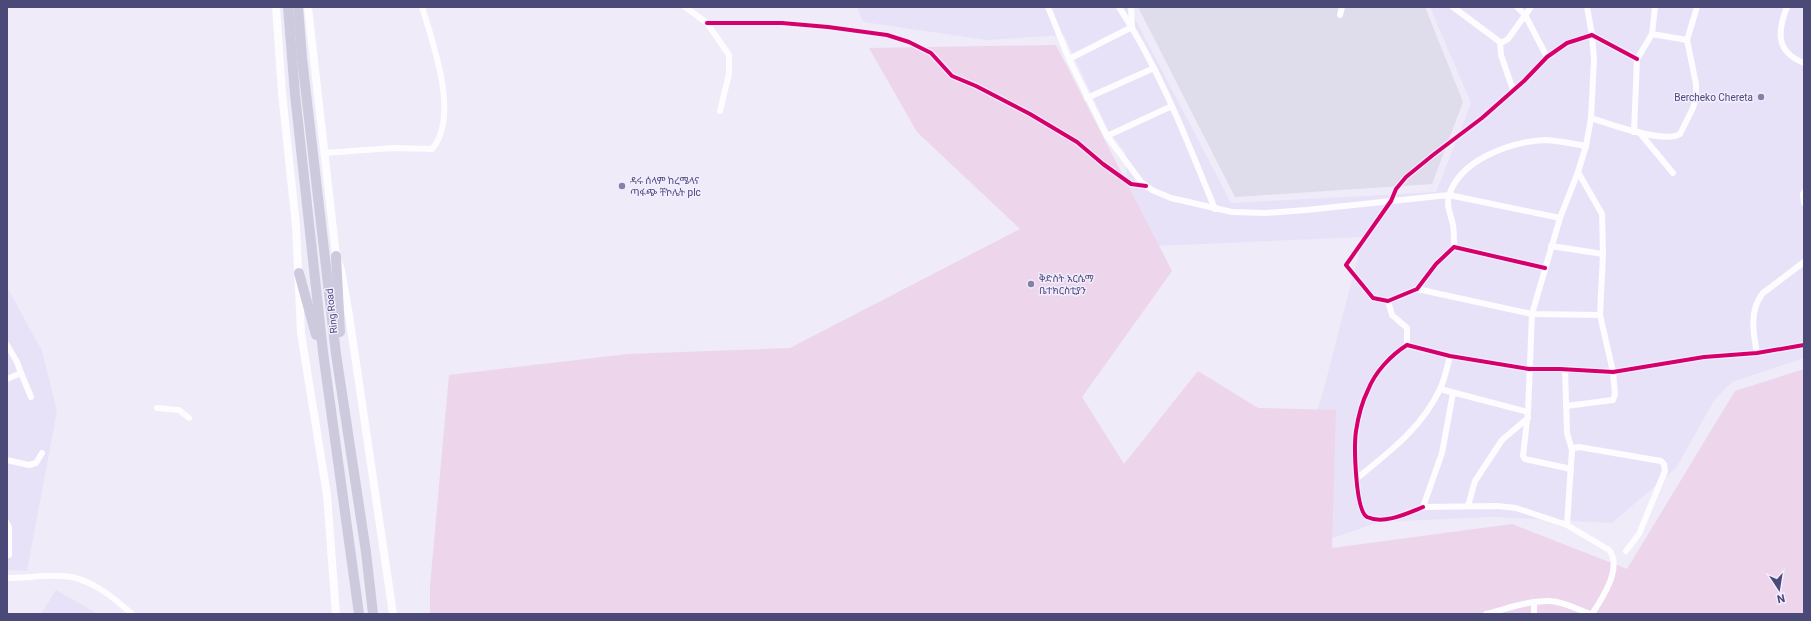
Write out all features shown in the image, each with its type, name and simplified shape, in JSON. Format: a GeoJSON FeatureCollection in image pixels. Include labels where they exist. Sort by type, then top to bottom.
{"type":"FeatureCollection","features":[{"type":"Feature","properties":{"kind":"highway","name":"Ring Road"},"geometry":{"type":"LineString","coordinates":[[288,7],[295,94],[323,352],[359,614]]}},
{"type":"Feature","properties":{"kind":"highway","name":"Ring Road"},"geometry":{"type":"LineString","coordinates":[[298,7],[302,58],[336,354],[366,552],[373,614]]}},
{"type":"Feature","properties":{"kind":"highway"},"geometry":{"type":"LineString","coordinates":[[336,256],[340,342],[336,354]]}},
{"type":"Feature","properties":{"kind":"highway"},"geometry":{"type":"LineString","coordinates":[[299,273],[316,335],[323,352]]}},
{"type":"Feature","properties":{"kind":"main road"},"geometry":{"type":"LineString","coordinates":[[276,7],[282,93],[296,226],[301,333],[330,517],[336,614]]}},
{"type":"Feature","properties":{"kind":"main road"},"geometry":{"type":"LineString","coordinates":[[308,7],[336,256],[341,270],[348,308],[393,614]]}},
{"type":"Feature","properties":{"kind":"street"},"geometry":{"type":"LineString","coordinates":[[324,153],[393,148],[432,149],[436,144],[444,120],[444,96],[437,58],[422,7]]}},
{"type":"Feature","properties":{"kind":"street"},"geometry":{"type":"LineString","coordinates":[[685,7],[707,24],[729,55],[729,74],[720,111]]}},
{"type":"Feature","properties":{"kind":"street"},"geometry":{"type":"LineString","coordinates":[[1048,7],[1069,59],[1107,136],[1142,183],[1152,190],[1171,198],[1232,212],[1265,213],[1449,195],[1560,218]]}},
{"type":"Feature","properties":{"kind":"street"},"geometry":{"type":"LineString","coordinates":[[1119,7],[1132,27],[1154,68],[1216,209]]}},
{"type":"Feature","properties":{"kind":"street"},"geometry":{"type":"LineString","coordinates":[[1131,7],[1132,27]]}},
{"type":"Feature","properties":{"kind":"street"},"geometry":{"type":"LineString","coordinates":[[1340,15],[1342,7]]}},
{"type":"Feature","properties":{"kind":"street"},"geometry":{"type":"LineString","coordinates":[[1453,7],[1500,42]]}},
{"type":"Feature","properties":{"kind":"street"},"geometry":{"type":"LineString","coordinates":[[1518,7],[1526,15],[1547,57]]}},
{"type":"Feature","properties":{"kind":"street"},"geometry":{"type":"LineString","coordinates":[[1500,42],[1507,40],[1531,7]]}},
{"type":"Feature","properties":{"kind":"street"},"geometry":{"type":"LineString","coordinates":[[1571,469],[1525,459],[1524,456],[1528,415],[1532,314],[1560,218],[1578,172],[1586,146],[1591,118],[1594,60],[1592,35],[1587,7]]}},
{"type":"Feature","properties":{"kind":"street"},"geometry":{"type":"LineString","coordinates":[[1655,7],[1652,34],[1637,59],[1636,132],[1673,173]]}},
{"type":"Feature","properties":{"kind":"street"},"geometry":{"type":"LineString","coordinates":[[1591,118],[1636,132],[1671,138],[1680,134],[1693,108],[1696,97],[1696,84],[1687,40],[1697,7]]}},
{"type":"Feature","properties":{"kind":"street"},"geometry":{"type":"LineString","coordinates":[[1787,7],[1780,29],[1780,38],[1785,49],[1804,63]]}},
{"type":"Feature","properties":{"kind":"street"},"geometry":{"type":"LineString","coordinates":[[707,24],[782,23],[828,27],[887,35],[909,42],[932,53],[952,76],[976,86],[1030,114],[1077,142],[1103,164],[1132,184],[1146,186]]}},
{"type":"Feature","properties":{"kind":"street"},"geometry":{"type":"LineString","coordinates":[[1069,59],[1132,27]]}},
{"type":"Feature","properties":{"kind":"street"},"geometry":{"type":"LineString","coordinates":[[1652,34],[1687,40]]}},
{"type":"Feature","properties":{"kind":"street"},"geometry":{"type":"LineString","coordinates":[[1586,146],[1545,140],[1523,144],[1493,153],[1464,171],[1457,178],[1449,195],[1448,206],[1454,227],[1454,247],[1436,264],[1417,289],[1388,301],[1373,298],[1346,266],[1391,201],[1396,189],[1406,177],[1482,118],[1547,57],[1567,43],[1592,35],[1637,59]]}},
{"type":"Feature","properties":{"kind":"street"},"geometry":{"type":"LineString","coordinates":[[1500,42],[1500,55],[1513,90]]}},
{"type":"Feature","properties":{"kind":"street"},"geometry":{"type":"LineString","coordinates":[[1087,98],[1154,68]]}},
{"type":"Feature","properties":{"kind":"street"},"geometry":{"type":"LineString","coordinates":[[1107,136],[1172,106]]}},
{"type":"Feature","properties":{"kind":"street"},"geometry":{"type":"LineString","coordinates":[[1566,406],[1612,400],[1615,394],[1613,372],[1600,315],[1603,254],[1602,214],[1578,172]]}},
{"type":"Feature","properties":{"kind":"street"},"geometry":{"type":"LineString","coordinates":[[1804,192],[1802,194],[1804,203]]}},
{"type":"Feature","properties":{"kind":"street"},"geometry":{"type":"LineString","coordinates":[[1551,246],[1603,254]]}},
{"type":"Feature","properties":{"kind":"street"},"geometry":{"type":"LineString","coordinates":[[1454,247],[1545,268]]}},
{"type":"Feature","properties":{"kind":"street"},"geometry":{"type":"LineString","coordinates":[[1756,353],[1753,326],[1755,305],[1757,300],[1763,293],[1804,262]]}},
{"type":"Feature","properties":{"kind":"street"},"geometry":{"type":"LineString","coordinates":[[1417,289],[1532,314],[1600,315]]}},
{"type":"Feature","properties":{"kind":"street"},"geometry":{"type":"LineString","coordinates":[[1388,301],[1392,315],[1407,328],[1407,345]]}},
{"type":"Feature","properties":{"kind":"street"},"geometry":{"type":"LineString","coordinates":[[7,345],[17,362],[31,397]]}},
{"type":"Feature","properties":{"kind":"street"},"geometry":{"type":"LineString","coordinates":[[1486,614],[1534,602],[1549,601],[1591,614],[1604,596],[1612,574],[1613,555],[1609,550],[1567,525],[1516,508],[1497,506],[1423,507],[1390,518],[1379,519],[1368,517],[1362,513],[1356,479],[1356,432],[1367,391],[1394,352],[1407,345],[1450,356],[1529,369],[1565,369],[1613,372],[1704,357],[1756,353],[1804,345]]}},
{"type":"Feature","properties":{"kind":"street"},"geometry":{"type":"LineString","coordinates":[[1356,479],[1412,431],[1424,416],[1440,389],[1450,356]]}},
{"type":"Feature","properties":{"kind":"street"},"geometry":{"type":"LineString","coordinates":[[1565,369],[1567,433],[1572,450],[1567,525]]}},
{"type":"Feature","properties":{"kind":"street"},"geometry":{"type":"LineString","coordinates":[[7,379],[21,373]]}},
{"type":"Feature","properties":{"kind":"street"},"geometry":{"type":"LineString","coordinates":[[1440,389],[1528,415]]}},
{"type":"Feature","properties":{"kind":"street"},"geometry":{"type":"LineString","coordinates":[[1423,507],[1442,453],[1453,393]]}},
{"type":"Feature","properties":{"kind":"street"},"geometry":{"type":"LineString","coordinates":[[156,408],[179,410],[189,418]]}},
{"type":"Feature","properties":{"kind":"street"},"geometry":{"type":"LineString","coordinates":[[1468,506],[1475,481],[1493,453],[1507,435],[1528,415]]}},
{"type":"Feature","properties":{"kind":"street"},"geometry":{"type":"LineString","coordinates":[[1572,450],[1576,447],[1587,448],[1656,460],[1664,464],[1665,471],[1644,523],[1635,542],[1626,551]]}},
{"type":"Feature","properties":{"kind":"street"},"geometry":{"type":"LineString","coordinates":[[7,460],[29,465],[36,463],[42,453]]}},
{"type":"Feature","properties":{"kind":"street"},"geometry":{"type":"LineString","coordinates":[[7,523],[9,527],[9,555]]}},
{"type":"Feature","properties":{"kind":"street"},"geometry":{"type":"LineString","coordinates":[[7,578],[62,576],[75,578],[86,582],[114,598],[132,614]]}},
{"type":"Feature","properties":{"kind":"street"},"geometry":{"type":"LineString","coordinates":[[1534,602],[1534,614]]}},
{"type":"Feature","properties":{"kind":"shaded area"},"geometry":{"type":"Polygon","coordinates":[[[857,7],[1129,7],[1231,203],[1436,192],[1471,103],[1430,7],[1804,7],[1804,358],[1732,382],[1715,399],[1676,468],[1612,523],[1493,517],[1379,522],[1298,550],[1285,515],[1323,392],[1363,237],[1132,247],[1125,152],[1109,132],[1064,35],[987,40],[863,22],[857,7]]]}},
{"type":"Feature","properties":{"kind":"shaded area"},"geometry":{"type":"Polygon","coordinates":[[[1138,7],[1425,7],[1463,102],[1432,184],[1235,197],[1138,7]]]}},
{"type":"Feature","properties":{"kind":"shaded area"},"geometry":{"type":"Polygon","coordinates":[[[1056,45],[1172,271],[1082,397],[1124,464],[1198,371],[1258,408],[1336,410],[1332,548],[1512,524],[1627,569],[1735,391],[1804,369],[1804,614],[430,614],[430,586],[449,375],[628,354],[790,348],[1020,229],[917,132],[869,48],[1056,45]]]}},
{"type":"Feature","properties":{"kind":"shaded area"},"geometry":{"type":"Polygon","coordinates":[[[7,287],[42,351],[57,411],[27,571],[7,570],[7,287]]]}},
{"type":"Feature","properties":{"kind":"shaded area"},"geometry":{"type":"Polygon","coordinates":[[[56,590],[98,614],[41,614],[56,590]]]}},
{"type":"Feature","properties":{"kind":"cycle path"},"geometry":{"type":"LineString","coordinates":[[707,23],[782,23],[828,27],[887,35],[909,42],[931,53],[952,76],[976,86],[1030,114],[1077,142],[1103,164],[1131,184],[1146,186]]}},
{"type":"Feature","properties":{"kind":"cycle path"},"geometry":{"type":"LineString","coordinates":[[1545,268],[1454,247],[1436,264],[1417,289],[1388,301],[1373,298],[1346,265],[1391,201],[1396,189],[1406,177],[1482,118],[1524,81],[1547,57],[1567,43],[1592,35],[1637,59]]}},
{"type":"Feature","properties":{"kind":"cycle path"},"geometry":{"type":"LineString","coordinates":[[1423,507],[1388,519],[1381,520],[1367,517],[1363,512],[1360,503],[1356,477],[1356,431],[1364,400],[1371,383],[1379,370],[1389,359],[1407,345],[1450,356],[1529,369],[1613,372],[1704,357],[1757,353],[1804,345]]}},
{"type":"Feature","properties":{"kind":"place","name":"Bercheko Chereta"},"geometry":{"type":"Point","coordinates":[1761,97]}},
{"type":"Feature","properties":{"kind":"place","name":"ዳሩ ሰላም ከረሜላና ጣፋጭ ቸኮሌት plc"},"geometry":{"type":"Point","coordinates":[622,186]}},
{"type":"Feature","properties":{"kind":"place","name":"ቅድስት አርሴማ ቤተክርስቲያን"},"geometry":{"type":"Point","coordinates":[1031,284]}}]}
